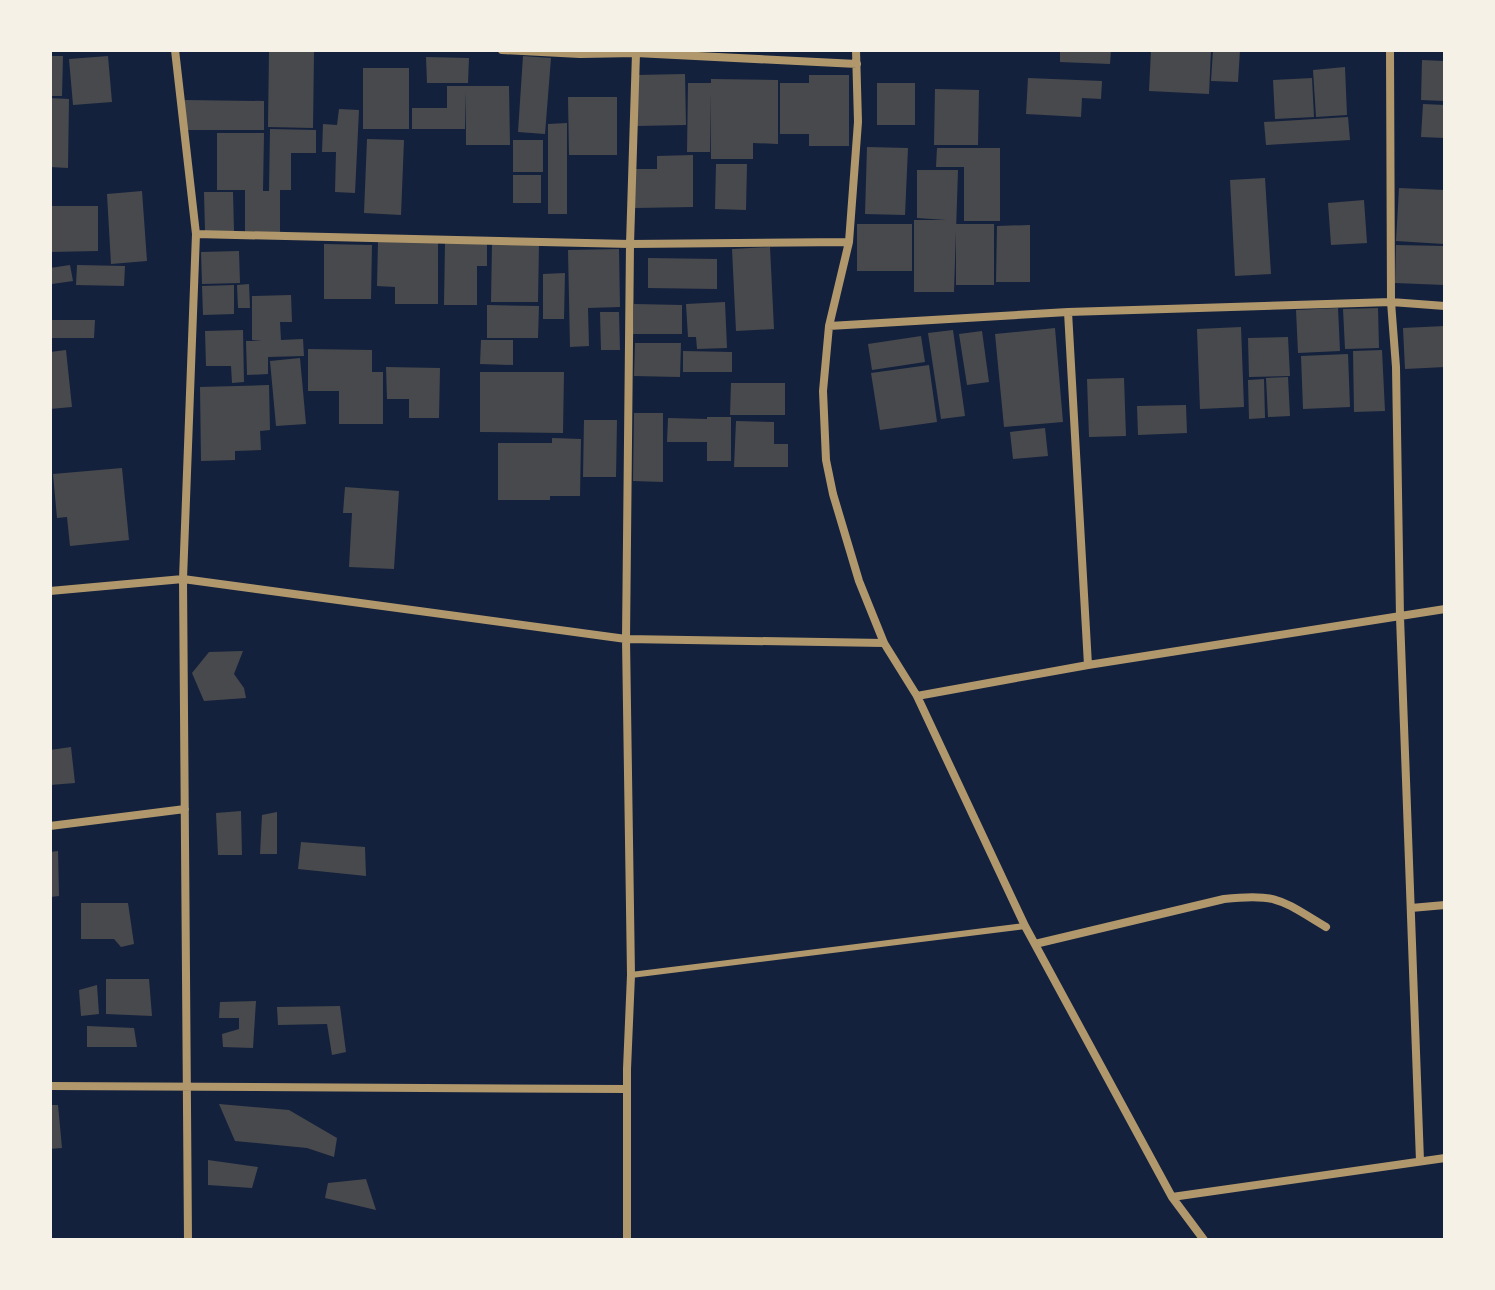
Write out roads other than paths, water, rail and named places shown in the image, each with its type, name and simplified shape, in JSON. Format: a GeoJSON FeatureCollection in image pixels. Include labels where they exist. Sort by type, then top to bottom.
{"type":"FeatureCollection","features":[{"type":"Feature","properties":{"kind":"street"},"geometry":{"type":"LineString","coordinates":[[175,50],[196,234],[183,579],[188,1240]]}},
{"type":"Feature","properties":{"kind":"street"},"geometry":{"type":"LineString","coordinates":[[502,50],[857,64]]}},
{"type":"Feature","properties":{"kind":"street"},"geometry":{"type":"LineString","coordinates":[[856,50],[858,122],[849,242],[829,326],[823,391],[826,460],[833,494],[859,581],[884,643],[917,696],[1025,926],[1172,1197],[1204,1240]]}},
{"type":"Feature","properties":{"kind":"street"},"geometry":{"type":"LineString","coordinates":[[1390,50],[1391,302],[1396,367],[1400,617],[1420,1161]]}},
{"type":"Feature","properties":{"kind":"street"},"geometry":{"type":"LineString","coordinates":[[627,1240],[631,975],[626,639],[630,244],[636,53]]}},
{"type":"Feature","properties":{"kind":"street"},"geometry":{"type":"LineString","coordinates":[[196,234],[630,244],[849,242]]}},
{"type":"Feature","properties":{"kind":"street"},"geometry":{"type":"LineString","coordinates":[[829,326],[1068,312],[1391,302],[1445,306]]}},
{"type":"Feature","properties":{"kind":"street"},"geometry":{"type":"LineString","coordinates":[[1068,312],[1088,665]]}},
{"type":"Feature","properties":{"kind":"street"},"geometry":{"type":"LineString","coordinates":[[50,591],[183,579],[626,639],[884,643]]}},
{"type":"Feature","properties":{"kind":"street"},"geometry":{"type":"LineString","coordinates":[[917,696],[1088,665],[1445,609]]}},
{"type":"Feature","properties":{"kind":"street"},"geometry":{"type":"LineString","coordinates":[[50,826],[185,809]]}},
{"type":"Feature","properties":{"kind":"street"},"geometry":{"type":"LineString","coordinates":[[1035,944],[1224,899],[1249,896],[1278,898],[1326,927]]}},
{"type":"Feature","properties":{"kind":"street"},"geometry":{"type":"LineString","coordinates":[[1411,908],[1445,905]]}},
{"type":"Feature","properties":{"kind":"street"},"geometry":{"type":"LineString","coordinates":[[50,1086],[627,1089]]}},
{"type":"Feature","properties":{"kind":"street"},"geometry":{"type":"LineString","coordinates":[[1172,1197],[1445,1158]]}},
{"type":"Feature","properties":{"kind":"lane"},"geometry":{"type":"LineString","coordinates":[[631,975],[1025,926]]}}]}
